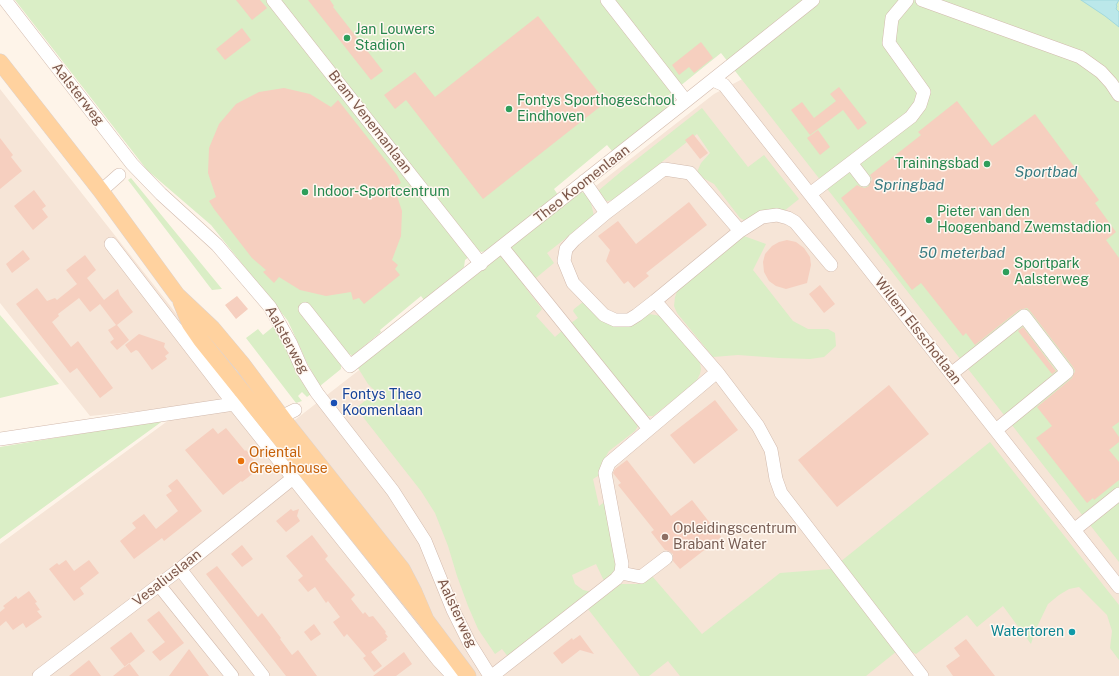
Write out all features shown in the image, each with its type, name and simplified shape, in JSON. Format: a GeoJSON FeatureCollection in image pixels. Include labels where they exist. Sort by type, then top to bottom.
{"type":"FeatureCollection","features":[{"type":"Feature","properties":{"kind":"main road","name":"Aalsterweg"},"geometry":{"type":"LineString","coordinates":[[0,62],[101,191],[178,295],[212,328],[259,387],[288,413],[402,569],[426,620]]}},
{"type":"Feature","properties":{"kind":"main road","name":"Aalsterweg"},"geometry":{"type":"LineString","coordinates":[[178,295],[190,324],[240,401],[426,620],[468,676]]}},
{"type":"Feature","properties":{"kind":"street","name":"Aalsterweg"},"geometry":{"type":"LineString","coordinates":[[6,0],[132,164],[161,194],[218,245],[270,307],[291,344],[302,369],[317,393],[394,491],[425,541],[453,610],[470,644],[491,676]]}},
{"type":"Feature","properties":{"kind":"street","name":"Bram Venemanlaan"},"geometry":{"type":"LineString","coordinates":[[273,0],[481,264]]}},
{"type":"Feature","properties":{"kind":"street"},"geometry":{"type":"LineString","coordinates":[[607,0],[686,101]]}},
{"type":"Feature","properties":{"kind":"street","name":"Theo Koomenlaan"},"geometry":{"type":"LineString","coordinates":[[305,308],[350,366],[481,264],[813,0]]}},
{"type":"Feature","properties":{"kind":"street"},"geometry":{"type":"LineString","coordinates":[[810,194],[911,117],[920,105],[924,92],[889,43],[892,18],[907,0]]}},
{"type":"Feature","properties":{"kind":"street"},"geometry":{"type":"LineString","coordinates":[[922,0],[1080,57],[1101,72],[1119,95]]}},
{"type":"Feature","properties":{"kind":"street","name":"Willem Elsschotlaan"},"geometry":{"type":"LineString","coordinates":[[713,80],[724,85],[1119,587]]}},
{"type":"Feature","properties":{"kind":"street"},"geometry":{"type":"LineString","coordinates":[[851,163],[864,180]]}},
{"type":"Feature","properties":{"kind":"street"},"geometry":{"type":"LineString","coordinates":[[740,231],[690,172],[664,169],[606,213],[574,240],[566,249],[564,261],[573,283],[604,316],[615,320],[629,320],[656,301],[740,231],[762,216],[777,215],[795,222],[831,265]]}},
{"type":"Feature","properties":{"kind":"street"},"geometry":{"type":"LineString","coordinates":[[101,191],[119,175]]}},
{"type":"Feature","properties":{"kind":"street"},"geometry":{"type":"LineString","coordinates":[[584,181],[606,213]]}},
{"type":"Feature","properties":{"kind":"street","name":"Aalsterweg"},"geometry":{"type":"LineString","coordinates":[[111,244],[240,401],[293,478],[445,674]]}},
{"type":"Feature","properties":{"kind":"street"},"geometry":{"type":"LineString","coordinates":[[502,246],[650,429]]}},
{"type":"Feature","properties":{"kind":"street"},"geometry":{"type":"LineString","coordinates":[[656,301],[717,372],[758,426],[771,450],[776,479],[781,493],[922,676]]}},
{"type":"Feature","properties":{"kind":"street"},"geometry":{"type":"LineString","coordinates":[[951,374],[1024,316],[1067,372],[996,430]]}},
{"type":"Feature","properties":{"kind":"street"},"geometry":{"type":"LineString","coordinates":[[491,676],[616,579],[621,573],[622,564],[605,473],[609,463],[717,372]]}},
{"type":"Feature","properties":{"kind":"street"},"geometry":{"type":"LineString","coordinates":[[0,439],[98,425],[240,401],[259,387]]}},
{"type":"Feature","properties":{"kind":"street","name":"Vesaliuslaan"},"geometry":{"type":"LineString","coordinates":[[43,675],[180,569],[293,478]]}},
{"type":"Feature","properties":{"kind":"street"},"geometry":{"type":"LineString","coordinates":[[1074,530],[1119,494]]}},
{"type":"Feature","properties":{"kind":"street"},"geometry":{"type":"LineString","coordinates":[[621,573],[641,577],[666,558]]}},
{"type":"Feature","properties":{"kind":"street"},"geometry":{"type":"LineString","coordinates":[[180,569],[263,676]]}},
{"type":"Feature","properties":{"kind":"street"},"geometry":{"type":"LineString","coordinates":[[159,585],[232,676]]}},
{"type":"Feature","properties":{"kind":"shaded area"},"geometry":{"type":"Polygon","coordinates":[[[892,0],[1119,0],[1119,676],[0,676],[0,544],[188,406],[90,416],[0,303],[0,89],[273,437],[714,94],[892,0]]]}},
{"type":"Feature","properties":{"kind":"green space","name":"Sportpark Aalsterweg"},"geometry":{"type":"Polygon","coordinates":[[[15,0],[1119,0],[1119,562],[721,53],[659,103],[673,93],[673,104],[612,151],[607,145],[554,189],[558,195],[487,251],[481,252],[478,250],[465,260],[464,267],[424,300],[421,296],[380,330],[381,332],[352,356],[350,354],[341,361],[341,369],[320,386],[308,365],[288,321],[211,225],[147,170],[15,0]]]}},
{"type":"Feature","properties":{"kind":"green space"},"geometry":{"type":"Polygon","coordinates":[[[702,108],[748,167],[764,155],[799,199],[784,211],[746,221],[740,218],[714,184],[703,178],[697,172],[701,163],[710,153],[697,134],[614,200],[607,201],[603,199],[598,191],[702,108]]]}},
{"type":"Feature","properties":{"kind":"green space"},"geometry":{"type":"Polygon","coordinates":[[[131,178],[222,289],[212,290],[128,180],[131,178]]]}},
{"type":"Feature","properties":{"kind":"green space"},"geometry":{"type":"Polygon","coordinates":[[[581,192],[585,193],[590,199],[594,216],[547,253],[554,263],[525,287],[542,309],[536,316],[555,337],[564,329],[638,422],[638,426],[635,431],[609,451],[602,463],[601,474],[593,479],[599,506],[606,501],[616,571],[605,583],[596,564],[572,575],[575,584],[583,590],[592,592],[509,658],[502,649],[495,654],[478,629],[468,606],[448,546],[435,513],[421,491],[356,408],[376,392],[368,384],[358,368],[581,192]]]}},
{"type":"Feature","properties":{"kind":"green space"},"geometry":{"type":"Polygon","coordinates":[[[744,236],[766,244],[753,270],[793,321],[808,329],[828,329],[835,333],[836,346],[824,357],[810,359],[738,355],[713,357],[677,313],[674,306],[678,289],[686,281],[744,236]]]}},
{"type":"Feature","properties":{"kind":"green space"},"geometry":{"type":"Polygon","coordinates":[[[583,302],[597,317],[612,325],[649,314],[661,316],[698,357],[701,369],[696,382],[653,416],[646,416],[571,323],[578,318],[573,311],[574,309],[583,302]]]}},
{"type":"Feature","properties":{"kind":"green space"},"geometry":{"type":"Polygon","coordinates":[[[0,315],[24,343],[59,384],[0,398],[0,315]]]}},
{"type":"Feature","properties":{"kind":"green space"},"geometry":{"type":"Polygon","coordinates":[[[274,326],[284,343],[300,379],[311,394],[307,397],[302,392],[298,396],[302,401],[296,403],[246,338],[258,329],[263,335],[274,326]]]}},
{"type":"Feature","properties":{"kind":"green space"},"geometry":{"type":"Polygon","coordinates":[[[164,420],[0,539],[0,447],[164,420]]]}},
{"type":"Feature","properties":{"kind":"green space"},"geometry":{"type":"Polygon","coordinates":[[[990,442],[1119,605],[1119,660],[1110,648],[1112,631],[1107,615],[1079,587],[1069,589],[1048,604],[1035,631],[1031,644],[1003,606],[977,627],[967,615],[916,654],[912,652],[840,562],[990,442]]]}},
{"type":"Feature","properties":{"kind":"green space"},"geometry":{"type":"Polygon","coordinates":[[[831,569],[897,651],[866,676],[680,676],[668,661],[649,676],[640,676],[588,609],[621,584],[642,584],[652,576],[702,634],[780,573],[831,569]]]}},
{"type":"Feature","properties":{"kind":"water"},"geometry":{"type":"Polygon","coordinates":[[[1081,0],[1119,0],[1116,5],[1116,9],[1119,12],[1119,27],[1105,16],[1081,0]]]}},
{"type":"Feature","properties":{"kind":"building"},"geometry":{"type":"Polygon","coordinates":[[[236,0],[260,0],[267,8],[252,20],[236,0]]]}},
{"type":"Feature","properties":{"kind":"building","name":"Jan Louwers Stadion"},"geometry":{"type":"Polygon","coordinates":[[[308,0],[330,0],[334,6],[333,7],[383,71],[371,80],[308,0]]]}},
{"type":"Feature","properties":{"kind":"building","name":"Fontys Sporthogeschool Eindhoven"},"geometry":{"type":"Polygon","coordinates":[[[538,16],[606,102],[483,199],[406,100],[395,109],[384,95],[415,72],[435,97],[538,16]]]}},
{"type":"Feature","properties":{"kind":"building"},"geometry":{"type":"Polygon","coordinates":[[[242,28],[251,40],[225,60],[216,49],[242,28]]]}},
{"type":"Feature","properties":{"kind":"building"},"geometry":{"type":"Polygon","coordinates":[[[701,42],[713,58],[694,73],[689,67],[679,75],[672,65],[701,42]]]}},
{"type":"Feature","properties":{"kind":"building"},"geometry":{"type":"Polygon","coordinates":[[[839,87],[867,123],[858,130],[843,110],[810,135],[791,110],[802,102],[814,118],[836,101],[830,94],[839,87]]]}},
{"type":"Feature","properties":{"kind":"building","name":"Indoor-Sportcentrum"},"geometry":{"type":"Polygon","coordinates":[[[284,88],[310,94],[331,107],[338,100],[397,175],[401,183],[394,187],[402,211],[401,236],[392,260],[398,265],[395,269],[400,275],[364,304],[359,298],[353,300],[351,292],[326,296],[300,290],[279,277],[274,283],[263,272],[266,270],[252,258],[209,201],[216,197],[208,173],[209,148],[219,124],[236,104],[259,92],[284,88]]]}},
{"type":"Feature","properties":{"kind":"building"},"geometry":{"type":"Polygon","coordinates":[[[957,101],[992,146],[1035,114],[1099,200],[1095,203],[1116,232],[1106,240],[1119,258],[1119,422],[1112,427],[1119,437],[1119,442],[1109,450],[1119,462],[1119,480],[1094,500],[1093,498],[1087,503],[1036,438],[1052,426],[1037,407],[1072,378],[1075,371],[1030,311],[1027,308],[1019,310],[975,345],[966,333],[963,336],[921,283],[912,290],[841,198],[857,185],[865,188],[869,186],[872,179],[870,175],[921,135],[918,132],[957,101]]]}},
{"type":"Feature","properties":{"kind":"building"},"geometry":{"type":"Polygon","coordinates":[[[818,130],[830,147],[820,155],[807,138],[818,130]]]}},
{"type":"Feature","properties":{"kind":"building"},"geometry":{"type":"Polygon","coordinates":[[[693,134],[708,153],[700,159],[685,140],[693,134]]]}},
{"type":"Feature","properties":{"kind":"building"},"geometry":{"type":"Polygon","coordinates":[[[0,138],[13,155],[11,157],[22,171],[0,189],[0,138]]]}},
{"type":"Feature","properties":{"kind":"building"},"geometry":{"type":"Polygon","coordinates":[[[34,190],[46,206],[42,209],[48,217],[33,230],[14,206],[34,190]]]}},
{"type":"Feature","properties":{"kind":"building"},"geometry":{"type":"Polygon","coordinates":[[[689,202],[707,225],[646,273],[649,276],[634,288],[628,281],[624,284],[606,261],[610,250],[598,236],[618,221],[636,244],[689,202]]]}},
{"type":"Feature","properties":{"kind":"building"},"geometry":{"type":"Polygon","coordinates":[[[787,240],[796,242],[804,248],[810,257],[811,265],[807,283],[786,289],[776,286],[769,281],[764,272],[763,262],[765,254],[772,246],[787,240]]]}},
{"type":"Feature","properties":{"kind":"building"},"geometry":{"type":"Polygon","coordinates":[[[23,250],[30,259],[12,273],[6,264],[23,250]]]}},
{"type":"Feature","properties":{"kind":"building"},"geometry":{"type":"Polygon","coordinates":[[[85,255],[96,270],[87,278],[104,300],[118,289],[120,295],[133,312],[117,325],[129,340],[117,350],[110,342],[114,339],[108,330],[116,325],[100,304],[90,312],[79,298],[58,314],[59,316],[52,322],[71,347],[78,341],[113,388],[100,398],[77,368],[70,373],[16,304],[37,288],[47,301],[55,298],[57,300],[77,284],[66,270],[85,255]]]}},
{"type":"Feature","properties":{"kind":"building"},"geometry":{"type":"Polygon","coordinates":[[[820,285],[835,304],[824,313],[809,294],[820,285]]]}},
{"type":"Feature","properties":{"kind":"building"},"geometry":{"type":"Polygon","coordinates":[[[237,296],[248,309],[236,319],[225,305],[237,296]]]}},
{"type":"Feature","properties":{"kind":"building"},"geometry":{"type":"Polygon","coordinates":[[[1023,327],[1056,371],[1052,374],[1018,331],[1023,327]]]}},
{"type":"Feature","properties":{"kind":"building"},"geometry":{"type":"Polygon","coordinates":[[[139,334],[165,343],[164,347],[169,353],[165,356],[167,359],[152,370],[138,351],[136,350],[131,353],[125,345],[139,334]]]}},
{"type":"Feature","properties":{"kind":"building"},"geometry":{"type":"Polygon","coordinates":[[[889,385],[929,434],[837,507],[798,460],[889,385]]]}},
{"type":"Feature","properties":{"kind":"building"},"geometry":{"type":"Polygon","coordinates":[[[715,400],[738,430],[694,464],[670,435],[715,400]]]}},
{"type":"Feature","properties":{"kind":"building"},"geometry":{"type":"Polygon","coordinates":[[[213,428],[218,434],[226,428],[260,468],[223,495],[185,450],[213,428]]]}},
{"type":"Feature","properties":{"kind":"building"},"geometry":{"type":"Polygon","coordinates":[[[627,460],[671,516],[692,500],[721,537],[680,569],[673,561],[673,554],[665,550],[651,532],[654,530],[618,485],[621,483],[613,473],[615,469],[627,460]]]}},
{"type":"Feature","properties":{"kind":"building"},"geometry":{"type":"Polygon","coordinates":[[[177,479],[202,511],[164,541],[162,538],[134,559],[120,541],[136,528],[132,523],[144,514],[156,529],[178,511],[166,495],[172,491],[168,486],[177,479]]]}},
{"type":"Feature","properties":{"kind":"building"},"geometry":{"type":"Polygon","coordinates":[[[291,509],[293,511],[299,509],[297,516],[300,521],[286,532],[276,521],[291,509]]]}},
{"type":"Feature","properties":{"kind":"building"},"geometry":{"type":"Polygon","coordinates":[[[312,535],[328,556],[325,559],[355,595],[351,599],[363,614],[365,612],[369,617],[373,616],[386,632],[385,633],[388,637],[386,638],[387,640],[371,652],[382,666],[374,672],[363,658],[366,656],[347,634],[344,637],[333,622],[340,617],[328,601],[326,603],[315,587],[308,592],[298,580],[303,576],[286,556],[312,535]]]}},
{"type":"Feature","properties":{"kind":"building"},"geometry":{"type":"Polygon","coordinates":[[[242,545],[253,559],[242,567],[231,554],[242,545]]]}},
{"type":"Feature","properties":{"kind":"building"},"geometry":{"type":"Polygon","coordinates":[[[66,560],[74,571],[89,560],[99,573],[80,588],[84,594],[74,601],[49,569],[57,563],[59,565],[66,560]]]}},
{"type":"Feature","properties":{"kind":"building"},"geometry":{"type":"Polygon","coordinates":[[[217,566],[258,617],[262,613],[292,655],[298,650],[317,676],[286,676],[206,574],[217,566]]]}},
{"type":"Feature","properties":{"kind":"building"},"geometry":{"type":"Polygon","coordinates":[[[29,591],[37,602],[35,603],[40,610],[37,611],[42,617],[26,628],[23,623],[13,630],[6,621],[0,626],[0,612],[5,608],[3,606],[16,596],[18,599],[29,591]]]}},
{"type":"Feature","properties":{"kind":"building"},"geometry":{"type":"Polygon","coordinates":[[[159,611],[184,643],[160,661],[152,652],[165,642],[147,620],[159,611]]]}},
{"type":"Feature","properties":{"kind":"building"},"geometry":{"type":"Polygon","coordinates":[[[314,624],[321,634],[311,641],[304,632],[314,624]]]}},
{"type":"Feature","properties":{"kind":"building"},"geometry":{"type":"Polygon","coordinates":[[[131,632],[145,651],[125,667],[110,648],[131,632]]]}},
{"type":"Feature","properties":{"kind":"building"},"geometry":{"type":"Polygon","coordinates":[[[580,635],[594,654],[580,650],[562,664],[553,653],[572,638],[573,640],[580,635]]]}},
{"type":"Feature","properties":{"kind":"building"},"geometry":{"type":"Polygon","coordinates":[[[966,639],[995,676],[953,676],[946,666],[960,656],[954,648],[966,639]]]}},
{"type":"Feature","properties":{"kind":"building"},"geometry":{"type":"Polygon","coordinates":[[[189,649],[209,676],[169,676],[189,649]]]}},
{"type":"Feature","properties":{"kind":"building"},"geometry":{"type":"Polygon","coordinates":[[[404,652],[412,664],[396,676],[373,676],[404,652]]]}},
{"type":"Feature","properties":{"kind":"building"},"geometry":{"type":"Polygon","coordinates":[[[89,660],[101,676],[69,676],[89,660]]]}},
{"type":"Feature","properties":{"kind":"building"},"geometry":{"type":"Polygon","coordinates":[[[129,663],[139,676],[113,676],[129,663]]]}},
{"type":"Feature","properties":{"kind":"place","name":"Jan Louwers Stadion"},"geometry":{"type":"Point","coordinates":[347,38]}},
{"type":"Feature","properties":{"kind":"place","name":"Fontys Sporthogeschool Eindhoven"},"geometry":{"type":"Point","coordinates":[509,109]}},
{"type":"Feature","properties":{"kind":"place","name":"Trainingsbad"},"geometry":{"type":"Point","coordinates":[987,164]}},
{"type":"Feature","properties":{"kind":"place","name":"Indoor-Sportcentrum"},"geometry":{"type":"Point","coordinates":[305,192]}},
{"type":"Feature","properties":{"kind":"place","name":"Pieter van den Hoogenband Zwemstadion"},"geometry":{"type":"Point","coordinates":[929,220]}},
{"type":"Feature","properties":{"kind":"place","name":"Sportpark Aalsterweg"},"geometry":{"type":"Point","coordinates":[1006,272]}},
{"type":"Feature","properties":{"kind":"place","name":"Fontys Theo Koomenlaan"},"geometry":{"type":"Point","coordinates":[334,403]}},
{"type":"Feature","properties":{"kind":"place","name":"Oriental Greenhouse"},"geometry":{"type":"Point","coordinates":[241,461]}},
{"type":"Feature","properties":{"kind":"place","name":"Opleidingscentrum Brabant Water"},"geometry":{"type":"Point","coordinates":[665,537]}},
{"type":"Feature","properties":{"kind":"place","name":"Watertoren"},"geometry":{"type":"Point","coordinates":[1072,632]}},
{"type":"Feature","properties":{"kind":"water label","name":"Sportbad"},"geometry":{"type":"Point","coordinates":[1046,172]}},
{"type":"Feature","properties":{"kind":"water label","name":"Springbad"},"geometry":{"type":"Point","coordinates":[909,185]}},
{"type":"Feature","properties":{"kind":"water label","name":"50 meterbad"},"geometry":{"type":"Point","coordinates":[962,253]}}]}
